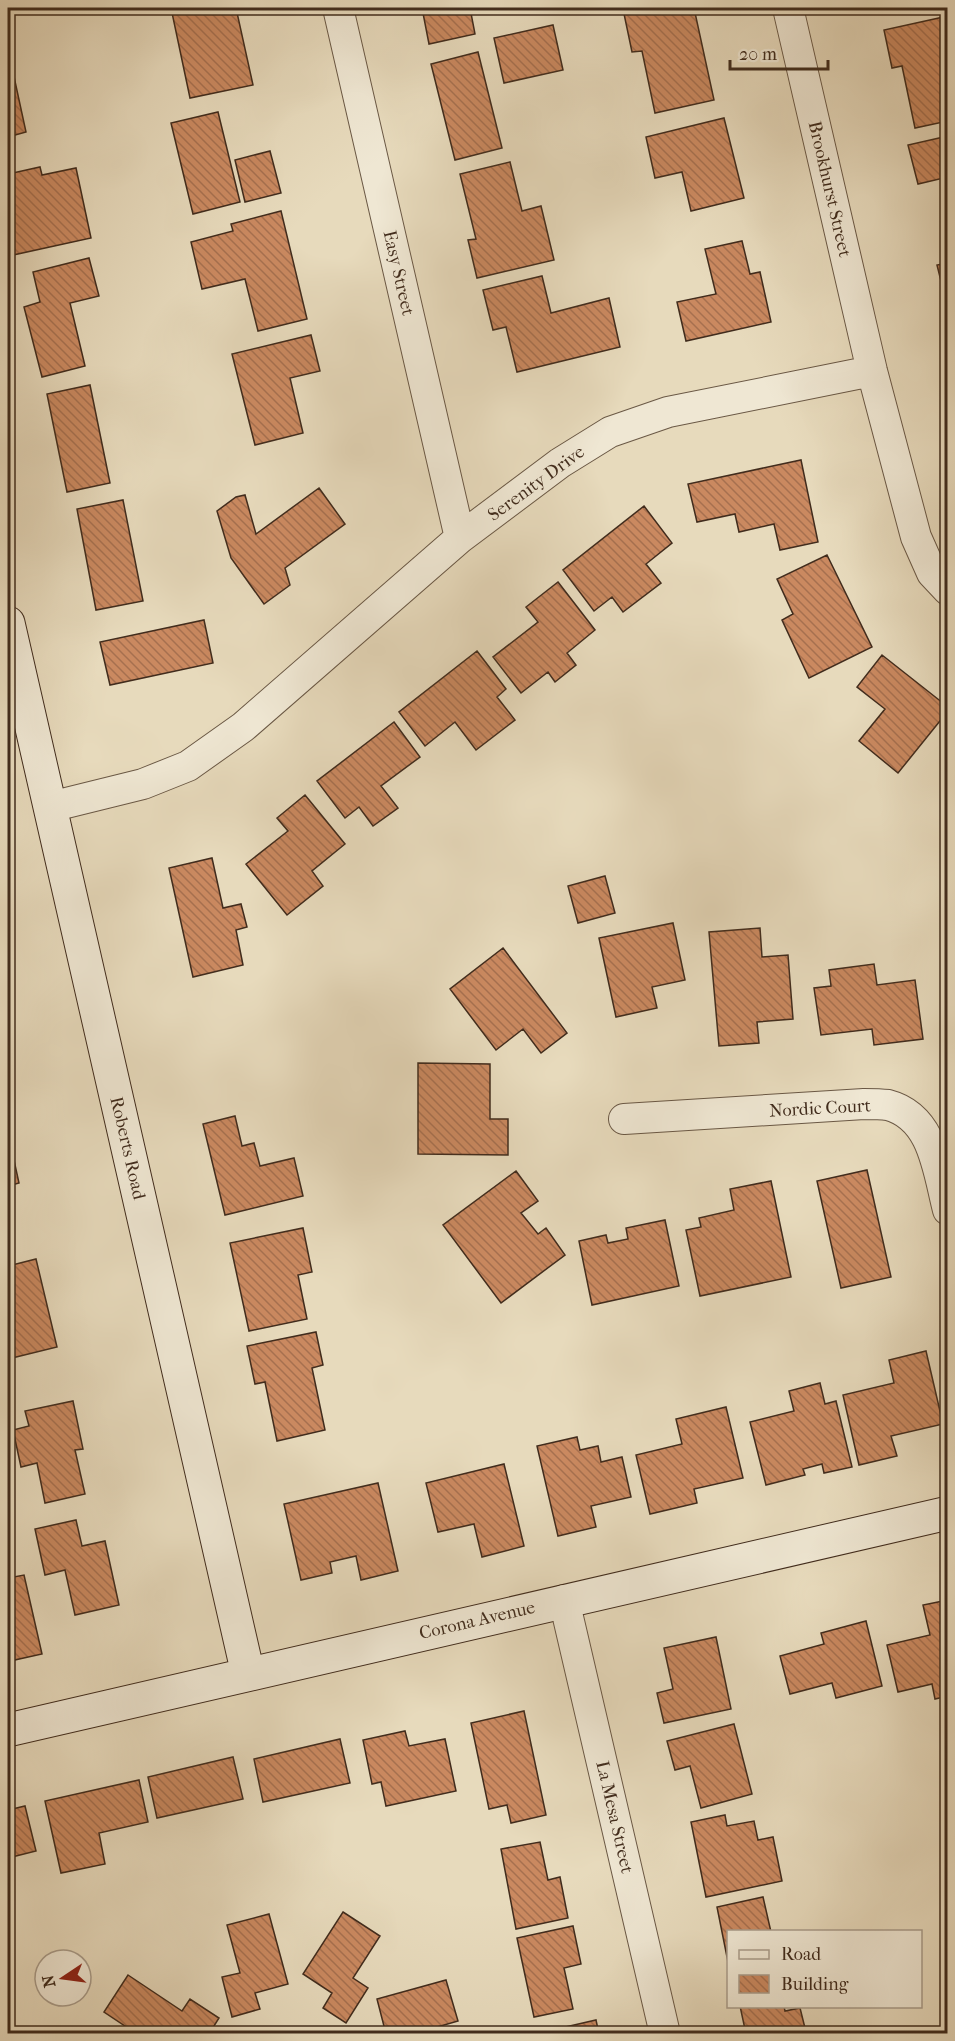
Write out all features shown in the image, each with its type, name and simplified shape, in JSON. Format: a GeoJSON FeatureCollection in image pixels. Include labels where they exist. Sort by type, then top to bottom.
{"type":"FeatureCollection","features":[{"type":"Feature","properties":{"kind":"street","name":"Easy Street"},"geometry":{"type":"LineString","coordinates":[[338,8],[460,538]]}},
{"type":"Feature","properties":{"kind":"street","name":"Brookhurst Street"},"geometry":{"type":"LineString","coordinates":[[789,8],[872,371]]}},
{"type":"Feature","properties":{"kind":"street","name":"Serenity Drive"},"geometry":{"type":"LineString","coordinates":[[50,807],[142,784],[188,766],[243,727],[460,538],[560,463],[610,432],[668,412],[872,371]]}},
{"type":"Feature","properties":{"kind":"street"},"geometry":{"type":"LineString","coordinates":[[872,371],[916,537],[932,573],[948,590]]}},
{"type":"Feature","properties":{"kind":"street","name":"Roberts Road"},"geometry":{"type":"LineString","coordinates":[[8,623],[248,1674]]}},
{"type":"Feature","properties":{"kind":"street","name":"Nordic Court"},"geometry":{"type":"LineString","coordinates":[[624,1119],[864,1104],[888,1105],[909,1116],[926,1133],[948,1210]]}},
{"type":"Feature","properties":{"kind":"street","name":"Corona Avenue"},"geometry":{"type":"LineString","coordinates":[[8,1730],[948,1513]]}},
{"type":"Feature","properties":{"kind":"street","name":"La Mesa Street"},"geometry":{"type":"LineString","coordinates":[[564,1600],[665,2034]]}},
{"type":"Feature","properties":{"kind":"building"},"geometry":{"type":"Polygon","coordinates":[[[171,8],[236,8],[253,85],[190,98],[171,8]]]}},
{"type":"Feature","properties":{"kind":"building"},"geometry":{"type":"Polygon","coordinates":[[[422,8],[470,8],[475,34],[429,44],[422,8]]]}},
{"type":"Feature","properties":{"kind":"building"},"geometry":{"type":"Polygon","coordinates":[[[694,8],[714,100],[655,113],[642,51],[632,52],[623,9],[694,8]]]}},
{"type":"Feature","properties":{"kind":"building"},"geometry":{"type":"Polygon","coordinates":[[[948,16],[948,121],[915,128],[902,66],[892,68],[884,30],[948,16]]]}},
{"type":"Feature","properties":{"kind":"building"},"geometry":{"type":"Polygon","coordinates":[[[553,25],[563,70],[504,83],[494,38],[553,25]]]}},
{"type":"Feature","properties":{"kind":"building"},"geometry":{"type":"Polygon","coordinates":[[[8,49],[26,132],[8,137],[8,49]]]}},
{"type":"Feature","properties":{"kind":"building"},"geometry":{"type":"Polygon","coordinates":[[[478,52],[502,148],[455,160],[431,64],[478,52]]]}},
{"type":"Feature","properties":{"kind":"building"},"geometry":{"type":"Polygon","coordinates":[[[218,112],[240,202],[193,214],[171,123],[218,112]]]}},
{"type":"Feature","properties":{"kind":"building"},"geometry":{"type":"Polygon","coordinates":[[[724,118],[744,198],[691,211],[682,172],[655,178],[646,137],[724,118]]]}},
{"type":"Feature","properties":{"kind":"building"},"geometry":{"type":"Polygon","coordinates":[[[948,136],[948,177],[918,184],[908,145],[948,136]]]}},
{"type":"Feature","properties":{"kind":"building"},"geometry":{"type":"Polygon","coordinates":[[[270,151],[281,193],[245,202],[235,160],[270,151]]]}},
{"type":"Feature","properties":{"kind":"building"},"geometry":{"type":"Polygon","coordinates":[[[510,162],[522,211],[541,206],[554,260],[477,278],[468,240],[476,239],[460,174],[510,162]]]}},
{"type":"Feature","properties":{"kind":"building"},"geometry":{"type":"Polygon","coordinates":[[[40,167],[42,175],[76,168],[91,238],[13,255],[8,229],[8,174],[40,167]]]}},
{"type":"Feature","properties":{"kind":"building"},"geometry":{"type":"Polygon","coordinates":[[[281,211],[307,319],[258,331],[245,279],[202,289],[191,242],[233,231],[231,224],[281,211]]]}},
{"type":"Feature","properties":{"kind":"building"},"geometry":{"type":"Polygon","coordinates":[[[742,241],[750,274],[760,272],[771,322],[686,341],[677,302],[716,294],[705,249],[742,241]]]}},
{"type":"Feature","properties":{"kind":"building"},"geometry":{"type":"Polygon","coordinates":[[[89,258],[99,296],[70,303],[85,366],[42,377],[24,307],[40,302],[33,272],[89,258]]]}},
{"type":"Feature","properties":{"kind":"building"},"geometry":{"type":"Polygon","coordinates":[[[948,263],[948,309],[937,265],[948,263]]]}},
{"type":"Feature","properties":{"kind":"building"},"geometry":{"type":"Polygon","coordinates":[[[542,276],[551,313],[609,298],[620,347],[517,372],[506,327],[493,330],[483,290],[542,276]]]}},
{"type":"Feature","properties":{"kind":"building"},"geometry":{"type":"Polygon","coordinates":[[[311,335],[320,371],[290,378],[303,433],[255,445],[232,354],[311,335]]]}},
{"type":"Feature","properties":{"kind":"building"},"geometry":{"type":"Polygon","coordinates":[[[90,385],[110,483],[67,492],[47,394],[90,385]]]}},
{"type":"Feature","properties":{"kind":"building"},"geometry":{"type":"Polygon","coordinates":[[[801,460],[818,542],[780,550],[774,524],[739,532],[735,514],[697,522],[688,484],[801,460]]]}},
{"type":"Feature","properties":{"kind":"building"},"geometry":{"type":"Polygon","coordinates":[[[319,488],[345,524],[285,568],[290,585],[264,604],[231,558],[217,511],[236,497],[245,495],[256,534],[319,488]]]}},
{"type":"Feature","properties":{"kind":"building"},"geometry":{"type":"Polygon","coordinates":[[[123,500],[143,601],[96,610],[77,509],[123,500]]]}},
{"type":"Feature","properties":{"kind":"building"},"geometry":{"type":"Polygon","coordinates":[[[644,506],[672,543],[646,564],[661,583],[623,612],[612,597],[594,611],[563,570],[644,506]]]}},
{"type":"Feature","properties":{"kind":"building"},"geometry":{"type":"Polygon","coordinates":[[[827,555],[872,647],[809,678],[782,620],[793,614],[777,579],[827,555]]]}},
{"type":"Feature","properties":{"kind":"building"},"geometry":{"type":"Polygon","coordinates":[[[558,582],[595,630],[567,653],[576,665],[555,682],[548,672],[521,693],[493,657],[538,622],[526,607],[558,582]]]}},
{"type":"Feature","properties":{"kind":"building"},"geometry":{"type":"Polygon","coordinates":[[[204,620],[213,663],[110,685],[100,642],[204,620]]]}},
{"type":"Feature","properties":{"kind":"building"},"geometry":{"type":"Polygon","coordinates":[[[477,651],[506,689],[497,697],[515,720],[476,750],[455,722],[425,746],[399,712],[477,651]]]}},
{"type":"Feature","properties":{"kind":"building"},"geometry":{"type":"Polygon","coordinates":[[[882,655],[948,707],[948,711],[898,773],[859,741],[885,709],[857,687],[882,655]]]}},
{"type":"Feature","properties":{"kind":"building"},"geometry":{"type":"Polygon","coordinates":[[[394,722],[420,757],[381,786],[398,808],[373,826],[359,807],[345,818],[317,781],[394,722]]]}},
{"type":"Feature","properties":{"kind":"building"},"geometry":{"type":"Polygon","coordinates":[[[305,795],[345,844],[312,871],[323,886],[287,915],[246,864],[288,831],[277,818],[305,795]]]}},
{"type":"Feature","properties":{"kind":"building"},"geometry":{"type":"Polygon","coordinates":[[[212,858],[223,908],[241,904],[247,927],[236,930],[243,965],[193,977],[169,868],[212,858]]]}},
{"type":"Feature","properties":{"kind":"building"},"geometry":{"type":"Polygon","coordinates":[[[605,876],[615,913],[578,923],[568,886],[605,876]]]}},
{"type":"Feature","properties":{"kind":"building"},"geometry":{"type":"Polygon","coordinates":[[[673,923],[685,980],[652,987],[657,1008],[616,1017],[599,938],[673,923]]]}},
{"type":"Feature","properties":{"kind":"building"},"geometry":{"type":"Polygon","coordinates":[[[760,928],[762,957],[788,955],[793,1019],[757,1022],[759,1043],[719,1046],[709,932],[760,928]]]}},
{"type":"Feature","properties":{"kind":"building"},"geometry":{"type":"Polygon","coordinates":[[[503,948],[567,1033],[541,1053],[523,1029],[496,1050],[450,989],[503,948]]]}},
{"type":"Feature","properties":{"kind":"building"},"geometry":{"type":"Polygon","coordinates":[[[874,964],[877,985],[915,980],[923,1039],[874,1045],[872,1029],[821,1035],[814,988],[831,986],[829,970],[874,964]]]}},
{"type":"Feature","properties":{"kind":"building"},"geometry":{"type":"Polygon","coordinates":[[[418,1063],[490,1064],[490,1119],[508,1119],[508,1155],[418,1154],[418,1063]]]}},
{"type":"Feature","properties":{"kind":"building"},"geometry":{"type":"Polygon","coordinates":[[[235,1116],[242,1146],[254,1143],[260,1166],[294,1158],[303,1196],[225,1215],[203,1124],[235,1116]]]}},
{"type":"Feature","properties":{"kind":"building"},"geometry":{"type":"Polygon","coordinates":[[[8,1133],[19,1183],[8,1186],[8,1133]]]}},
{"type":"Feature","properties":{"kind":"building"},"geometry":{"type":"Polygon","coordinates":[[[867,1170],[891,1277],[841,1288],[817,1181],[867,1170]]]}},
{"type":"Feature","properties":{"kind":"building"},"geometry":{"type":"Polygon","coordinates":[[[516,1171],[538,1201],[521,1213],[538,1234],[546,1228],[565,1255],[501,1303],[443,1225],[516,1171]]]}},
{"type":"Feature","properties":{"kind":"building"},"geometry":{"type":"Polygon","coordinates":[[[771,1181],[791,1277],[700,1296],[686,1230],[701,1227],[699,1218],[734,1210],[730,1189],[771,1181]]]}},
{"type":"Feature","properties":{"kind":"building"},"geometry":{"type":"Polygon","coordinates":[[[665,1220],[679,1286],[592,1305],[579,1241],[606,1235],[608,1243],[628,1239],[626,1228],[665,1220]]]}},
{"type":"Feature","properties":{"kind":"building"},"geometry":{"type":"Polygon","coordinates":[[[303,1228],[312,1272],[298,1275],[307,1319],[249,1331],[230,1243],[303,1228]]]}},
{"type":"Feature","properties":{"kind":"building"},"geometry":{"type":"Polygon","coordinates":[[[36,1259],[57,1347],[8,1359],[8,1266],[36,1259]]]}},
{"type":"Feature","properties":{"kind":"building"},"geometry":{"type":"Polygon","coordinates":[[[316,1332],[323,1365],[312,1368],[325,1430],[277,1441],[265,1382],[255,1384],[247,1346],[316,1332]]]}},
{"type":"Feature","properties":{"kind":"building"},"geometry":{"type":"Polygon","coordinates":[[[926,1351],[943,1424],[891,1436],[897,1456],[859,1465],[843,1395],[894,1383],[889,1360],[926,1351]]]}},
{"type":"Feature","properties":{"kind":"building"},"geometry":{"type":"Polygon","coordinates":[[[820,1383],[825,1404],[836,1401],[852,1467],[824,1473],[822,1464],[803,1469],[805,1475],[766,1485],[750,1422],[794,1411],[789,1391],[820,1383]]]}},
{"type":"Feature","properties":{"kind":"building"},"geometry":{"type":"Polygon","coordinates":[[[73,1401],[83,1449],[75,1450],[85,1494],[45,1503],[37,1463],[21,1467],[13,1430],[29,1426],[25,1411],[73,1401]]]}},
{"type":"Feature","properties":{"kind":"building"},"geometry":{"type":"Polygon","coordinates":[[[726,1407],[743,1478],[694,1489],[697,1503],[650,1514],[636,1455],[682,1444],[676,1419],[726,1407]]]}},
{"type":"Feature","properties":{"kind":"building"},"geometry":{"type":"Polygon","coordinates":[[[577,1437],[580,1450],[598,1446],[601,1462],[622,1457],[631,1497],[591,1506],[596,1527],[558,1536],[537,1446],[577,1437]]]}},
{"type":"Feature","properties":{"kind":"building"},"geometry":{"type":"Polygon","coordinates":[[[504,1464],[524,1546],[482,1557],[474,1524],[438,1532],[426,1483],[504,1464]]]}},
{"type":"Feature","properties":{"kind":"building"},"geometry":{"type":"Polygon","coordinates":[[[378,1483],[398,1571],[361,1580],[356,1556],[330,1562],[332,1573],[301,1580],[284,1504],[378,1483]]]}},
{"type":"Feature","properties":{"kind":"building"},"geometry":{"type":"Polygon","coordinates":[[[76,1520],[82,1546],[105,1541],[119,1605],[75,1615],[65,1570],[45,1575],[35,1529],[76,1520]]]}},
{"type":"Feature","properties":{"kind":"building"},"geometry":{"type":"Polygon","coordinates":[[[24,1575],[42,1654],[10,1661],[8,1578],[24,1575]]]}},
{"type":"Feature","properties":{"kind":"building"},"geometry":{"type":"Polygon","coordinates":[[[948,1600],[948,1696],[935,1699],[932,1684],[898,1692],[887,1645],[930,1635],[923,1605],[948,1600]]]}},
{"type":"Feature","properties":{"kind":"building"},"geometry":{"type":"Polygon","coordinates":[[[866,1621],[882,1686],[836,1698],[832,1683],[790,1694],[780,1656],[824,1644],[821,1633],[866,1621]]]}},
{"type":"Feature","properties":{"kind":"building"},"geometry":{"type":"Polygon","coordinates":[[[716,1637],[731,1709],[664,1723],[657,1693],[673,1689],[664,1648],[716,1637]]]}},
{"type":"Feature","properties":{"kind":"building"},"geometry":{"type":"Polygon","coordinates":[[[524,1711],[546,1815],[511,1823],[507,1805],[489,1809],[471,1723],[524,1711]]]}},
{"type":"Feature","properties":{"kind":"building"},"geometry":{"type":"Polygon","coordinates":[[[734,1724],[752,1794],[701,1808],[690,1766],[675,1770],[667,1741],[734,1724]]]}},
{"type":"Feature","properties":{"kind":"building"},"geometry":{"type":"Polygon","coordinates":[[[405,1731],[409,1746],[445,1739],[456,1791],[386,1806],[381,1782],[372,1784],[363,1740],[405,1731]]]}},
{"type":"Feature","properties":{"kind":"building"},"geometry":{"type":"Polygon","coordinates":[[[340,1739],[350,1783],[263,1802],[254,1759],[340,1739]]]}},
{"type":"Feature","properties":{"kind":"building"},"geometry":{"type":"Polygon","coordinates":[[[233,1757],[243,1799],[157,1818],[148,1777],[233,1757]]]}},
{"type":"Feature","properties":{"kind":"building"},"geometry":{"type":"Polygon","coordinates":[[[139,1780],[148,1822],[99,1833],[105,1864],[61,1873],[45,1801],[139,1780]]]}},
{"type":"Feature","properties":{"kind":"building"},"geometry":{"type":"Polygon","coordinates":[[[25,1806],[36,1851],[8,1858],[8,1810],[25,1806]]]}},
{"type":"Feature","properties":{"kind":"building"},"geometry":{"type":"Polygon","coordinates":[[[725,1815],[727,1826],[754,1821],[758,1840],[773,1837],[782,1881],[706,1897],[691,1822],[725,1815]]]}},
{"type":"Feature","properties":{"kind":"building"},"geometry":{"type":"Polygon","coordinates":[[[540,1842],[548,1880],[560,1877],[568,1918],[516,1929],[501,1849],[540,1842]]]}},
{"type":"Feature","properties":{"kind":"building"},"geometry":{"type":"Polygon","coordinates":[[[763,1897],[771,1930],[727,1930],[727,1957],[717,1907],[763,1897]]]}},
{"type":"Feature","properties":{"kind":"building"},"geometry":{"type":"Polygon","coordinates":[[[343,1912],[380,1936],[353,1978],[368,1988],[346,2023],[323,2008],[332,1993],[303,1974],[343,1912]]]}},
{"type":"Feature","properties":{"kind":"building"},"geometry":{"type":"Polygon","coordinates":[[[269,1914],[288,1984],[255,1993],[260,2009],[232,2017],[222,1977],[240,1973],[227,1925],[269,1914]]]}},
{"type":"Feature","properties":{"kind":"building"},"geometry":{"type":"Polygon","coordinates":[[[573,1926],[581,1964],[564,1968],[573,2009],[534,2017],[517,1938],[573,1926]]]}},
{"type":"Feature","properties":{"kind":"building"},"geometry":{"type":"Polygon","coordinates":[[[128,1975],[182,2011],[190,1999],[219,2018],[209,2034],[137,2034],[104,2012],[128,1975]]]}},
{"type":"Feature","properties":{"kind":"building"},"geometry":{"type":"Polygon","coordinates":[[[446,1980],[458,2021],[413,2034],[386,2034],[377,1999],[446,1980]]]}},
{"type":"Feature","properties":{"kind":"building"},"geometry":{"type":"Polygon","coordinates":[[[740,2008],[784,2008],[785,2011],[800,2008],[806,2032],[746,2034],[740,2008]]]}},
{"type":"Feature","properties":{"kind":"building"},"geometry":{"type":"Polygon","coordinates":[[[596,2020],[599,2034],[552,2034],[552,2030],[596,2020]]]}}]}
